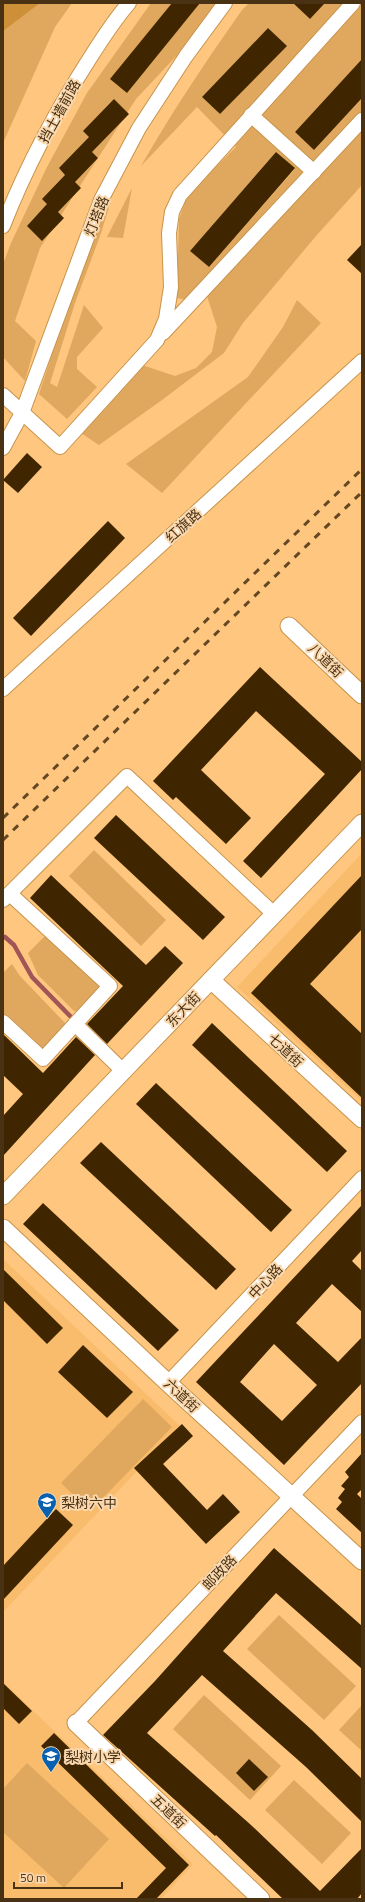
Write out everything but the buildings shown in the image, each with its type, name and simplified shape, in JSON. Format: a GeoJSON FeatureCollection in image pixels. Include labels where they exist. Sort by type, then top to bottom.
{"type":"FeatureCollection","features":[{"type":"Feature","properties":{"kind":"street","name":"挡土墙前路"},"geometry":{"type":"LineString","coordinates":[[3,226],[18,189],[63,100],[117,17],[129,3]]}},
{"type":"Feature","properties":{"kind":"street","name":"灯塔路"},"geometry":{"type":"LineString","coordinates":[[3,448],[22,413],[101,200],[139,128],[186,56],[225,3]]}},
{"type":"Feature","properties":{"kind":"street"},"geometry":{"type":"LineString","coordinates":[[157,340],[166,320],[171,287],[170,233],[172,212],[180,195],[353,3]]}},
{"type":"Feature","properties":{"kind":"street"},"geometry":{"type":"LineString","coordinates":[[251,115],[314,172]]}},
{"type":"Feature","properties":{"kind":"street"},"geometry":{"type":"LineString","coordinates":[[3,395],[60,447],[157,340],[362,120]]}},
{"type":"Feature","properties":{"kind":"street","name":"红旗路"},"geometry":{"type":"LineString","coordinates":[[3,689],[362,361]]}},
{"type":"Feature","properties":{"kind":"street","name":"八道街"},"geometry":{"type":"LineString","coordinates":[[289,626],[362,695]]}},
{"type":"Feature","properties":{"kind":"street"},"geometry":{"type":"LineString","coordinates":[[3,1022],[43,1059],[110,986],[6,897],[127,776],[274,914]]}},
{"type":"Feature","properties":{"kind":"street","name":"东大街"},"geometry":{"type":"LineString","coordinates":[[3,1196],[362,823]]}},
{"type":"Feature","properties":{"kind":"street","name":"七道街"},"geometry":{"type":"LineString","coordinates":[[211,980],[362,1119]]}},
{"type":"Feature","properties":{"kind":"street"},"geometry":{"type":"LineString","coordinates":[[75,1024],[123,1071]]}},
{"type":"Feature","properties":{"kind":"street","name":"中心路"},"geometry":{"type":"LineString","coordinates":[[168,1383],[362,1178]]}},
{"type":"Feature","properties":{"kind":"street","name":"六道街"},"geometry":{"type":"LineString","coordinates":[[3,1228],[168,1383],[362,1561]]}},
{"type":"Feature","properties":{"kind":"street","name":"邮政路"},"geometry":{"type":"LineString","coordinates":[[76,1723],[362,1422]]}},
{"type":"Feature","properties":{"kind":"street","name":"五道街"},"geometry":{"type":"LineString","coordinates":[[76,1723],[261,1899]]}},
{"type":"Feature","properties":{"kind":"shaded area"},"geometry":{"type":"Polygon","coordinates":[[[3,3],[72,3],[55,27],[3,143],[3,3]]]}},
{"type":"Feature","properties":{"kind":"shaded area"},"geometry":{"type":"Polygon","coordinates":[[[3,3],[40,3],[3,31],[3,3]]]}},
{"type":"Feature","properties":{"kind":"shaded area"},"geometry":{"type":"Polygon","coordinates":[[[151,3],[226,3],[136,99],[40,248],[15,321],[36,341],[25,381],[3,357],[3,264],[11,243],[47,167],[87,93],[151,3]]]}},
{"type":"Feature","properties":{"kind":"shaded area"},"geometry":{"type":"Polygon","coordinates":[[[249,3],[293,3],[310,19],[325,3],[362,3],[362,59],[295,132],[314,150],[362,98],[362,185],[316,236],[243,323],[224,353],[99,445],[81,433],[142,365],[175,376],[196,368],[212,352],[217,327],[207,296],[190,301],[177,298],[179,219],[188,194],[236,147],[197,107],[141,166],[215,48],[242,10],[249,3]],[[268,28],[202,97],[220,114],[286,46],[268,28]],[[276,152],[190,251],[209,267],[295,169],[276,152]]]}},
{"type":"Feature","properties":{"kind":"shaded area"},"geometry":{"type":"Polygon","coordinates":[[[132,188],[123,238],[107,237],[132,188]]]}},
{"type":"Feature","properties":{"kind":"shaded area"},"geometry":{"type":"Polygon","coordinates":[[[111,201],[100,236],[75,303],[50,383],[57,387],[84,305],[103,328],[77,357],[77,369],[97,387],[67,419],[39,394],[84,258],[111,201]]]}},
{"type":"Feature","properties":{"kind":"shaded area"},"geometry":{"type":"Polygon","coordinates":[[[297,300],[321,323],[162,493],[126,464],[248,377],[283,327],[297,300]]]}},
{"type":"Feature","properties":{"kind":"shaded area"},"geometry":{"type":"Polygon","coordinates":[[[94,850],[166,920],[141,946],[69,876],[94,850]]]}},
{"type":"Feature","properties":{"kind":"shaded area"},"geometry":{"type":"Polygon","coordinates":[[[362,853],[362,1101],[237,987],[362,853]]]}},
{"type":"Feature","properties":{"kind":"shaded area"},"geometry":{"type":"Polygon","coordinates":[[[46,935],[101,986],[79,1011],[74,1011],[38,975],[28,953],[46,935]]]}},
{"type":"Feature","properties":{"kind":"shaded area"},"geometry":{"type":"Polygon","coordinates":[[[12,964],[20,976],[66,1024],[42,1051],[3,1014],[3,973],[12,964]]]}},
{"type":"Feature","properties":{"kind":"shaded area","name":"梨树六中"},"geometry":{"type":"Polygon","coordinates":[[[3,1259],[180,1426],[3,1612],[3,1259]]]}},
{"type":"Feature","properties":{"kind":"shaded area"},"geometry":{"type":"Polygon","coordinates":[[[143,1399],[172,1427],[90,1511],[61,1483],[143,1399]]]}},
{"type":"Feature","properties":{"kind":"shaded area"},"geometry":{"type":"Polygon","coordinates":[[[279,1615],[356,1686],[324,1720],[247,1649],[279,1615]]]}},
{"type":"Feature","properties":{"kind":"shaded area","name":"梨树小学"},"geometry":{"type":"Polygon","coordinates":[[[3,1682],[193,1864],[161,1899],[3,1899],[3,1682]]]}},
{"type":"Feature","properties":{"kind":"shaded area"},"geometry":{"type":"Polygon","coordinates":[[[204,1695],[281,1766],[250,1800],[173,1729],[204,1695]]]}},
{"type":"Feature","properties":{"kind":"shaded area"},"geometry":{"type":"Polygon","coordinates":[[[362,1705],[362,1751],[339,1730],[362,1705]]]}},
{"type":"Feature","properties":{"kind":"shaded area"},"geometry":{"type":"Polygon","coordinates":[[[27,1763],[109,1839],[64,1888],[3,1832],[3,1789],[27,1763]]]}},
{"type":"Feature","properties":{"kind":"shaded area"},"geometry":{"type":"Polygon","coordinates":[[[294,1780],[351,1833],[322,1864],[265,1810],[294,1780]]]}},
{"type":"Feature","properties":{"kind":"waterway"},"geometry":{"type":"LineString","coordinates":[[5,937],[14,945],[32,977],[71,1017]]}},
{"type":"Feature","properties":{"kind":"railway"},"geometry":{"type":"LineString","coordinates":[[3,818],[362,469]]}},
{"type":"Feature","properties":{"kind":"railway"},"geometry":{"type":"LineString","coordinates":[[3,840],[362,492]]}},
{"type":"Feature","properties":{"kind":"place","name":"梨树六中"},"geometry":{"type":"Point","coordinates":[47,1519]}},
{"type":"Feature","properties":{"kind":"place","name":"梨树小学"},"geometry":{"type":"Point","coordinates":[51,1773]}}]}
